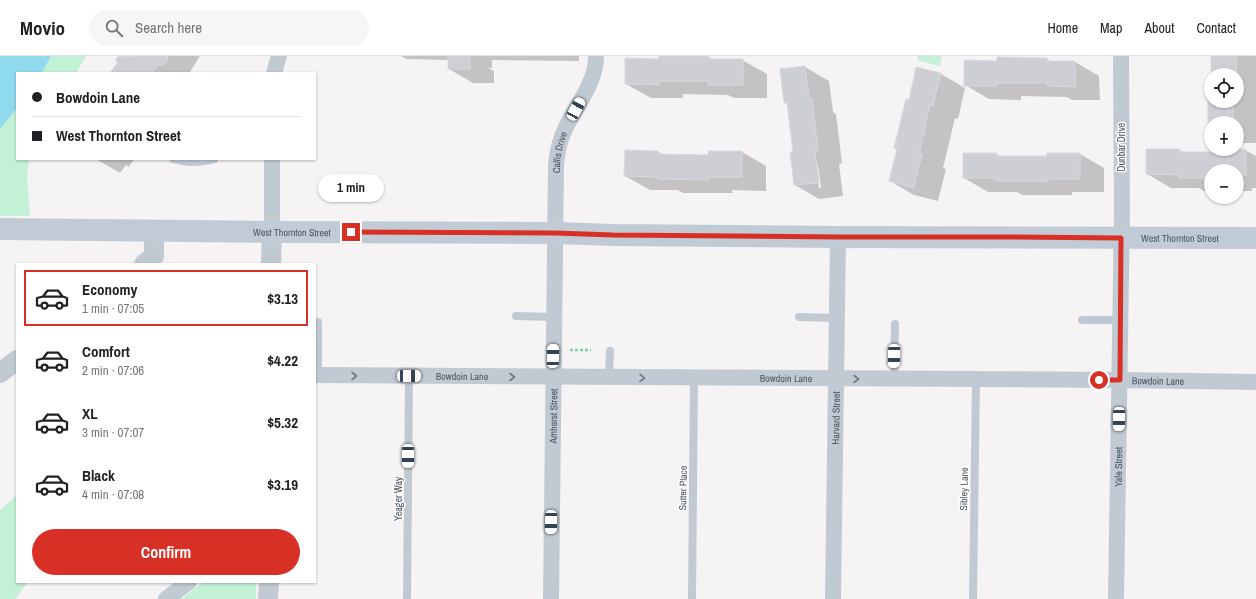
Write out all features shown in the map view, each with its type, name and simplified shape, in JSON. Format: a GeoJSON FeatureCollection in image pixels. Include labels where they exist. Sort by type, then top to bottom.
{"type":"FeatureCollection","features":[{"type":"Feature","properties":{"kind":"main road","name":"West Thornton Street"},"geometry":{"type":"LineString","coordinates":[[0,228],[838,237],[1256,238]]}},
{"type":"Feature","properties":{"kind":"street"},"geometry":{"type":"LineString","coordinates":[[274,72],[279,56]]}},
{"type":"Feature","properties":{"kind":"street","name":"Callis Drive"},"geometry":{"type":"LineString","coordinates":[[555,233],[557,152],[566,126],[588,87],[593,74],[596,56]]}},
{"type":"Feature","properties":{"kind":"street","name":"Dunbar Drive"},"geometry":{"type":"LineString","coordinates":[[1121,56],[1121,238]]}},
{"type":"Feature","properties":{"kind":"street"},"geometry":{"type":"LineString","coordinates":[[270,263],[272,232],[272,160]]}},
{"type":"Feature","properties":{"kind":"street"},"geometry":{"type":"LineString","coordinates":[[145,263],[154,256],[154,230]]}},
{"type":"Feature","properties":{"kind":"street","name":"Amherst Street"},"geometry":{"type":"LineString","coordinates":[[551,599],[555,233]]}},
{"type":"Feature","properties":{"kind":"street","name":"Harvard Street"},"geometry":{"type":"LineString","coordinates":[[833,599],[838,237]]}},
{"type":"Feature","properties":{"kind":"street","name":"Yale Street"},"geometry":{"type":"LineString","coordinates":[[1116,599],[1121,238]]}},
{"type":"Feature","properties":{"kind":"street"},"geometry":{"type":"LineString","coordinates":[[0,373],[16,361]]}},
{"type":"Feature","properties":{"kind":"street","name":"Bowdoin Lane"},"geometry":{"type":"LineString","coordinates":[[316,375],[1256,382]]}},
{"type":"Feature","properties":{"kind":"street"},"geometry":{"type":"LineString","coordinates":[[166,599],[188,583]]}},
{"type":"Feature","properties":{"kind":"street"},"geometry":{"type":"LineString","coordinates":[[268,583],[268,599]]}},
{"type":"Feature","properties":{"kind":"lane"},"geometry":{"type":"LineString","coordinates":[[177,160],[187,163],[200,163],[210,160]]}},
{"type":"Feature","properties":{"kind":"lane"},"geometry":{"type":"LineString","coordinates":[[516,316],[554,317]]}},
{"type":"Feature","properties":{"kind":"lane"},"geometry":{"type":"LineString","coordinates":[[799,317],[836,318]]}},
{"type":"Feature","properties":{"kind":"lane"},"geometry":{"type":"LineString","coordinates":[[1082,320],[1121,320]]}},
{"type":"Feature","properties":{"kind":"lane"},"geometry":{"type":"LineString","coordinates":[[316,375],[318,322]]}},
{"type":"Feature","properties":{"kind":"lane"},"geometry":{"type":"LineString","coordinates":[[894,379],[895,324]]}},
{"type":"Feature","properties":{"kind":"lane"},"geometry":{"type":"LineString","coordinates":[[609,377],[610,350]]}},
{"type":"Feature","properties":{"kind":"lane","name":"Yeager Way"},"geometry":{"type":"LineString","coordinates":[[407,599],[409,376]]}},
{"type":"Feature","properties":{"kind":"lane","name":"Sutter Place"},"geometry":{"type":"LineString","coordinates":[[692,599],[694,378]]}},
{"type":"Feature","properties":{"kind":"lane","name":"Sibley Lane"},"geometry":{"type":"LineString","coordinates":[[973,599],[976,380]]}},
{"type":"Feature","properties":{"kind":"path"},"geometry":{"type":"LineString","coordinates":[[569,350],[591,350]]}},
{"type":"Feature","properties":{"kind":"green space"},"geometry":{"type":"Polygon","coordinates":[[[51,56],[86,56],[77,72],[43,72],[51,56]]]}},
{"type":"Feature","properties":{"kind":"green space"},"geometry":{"type":"Polygon","coordinates":[[[918,56],[942,56],[940,66],[917,60],[918,56]]]}},
{"type":"Feature","properties":{"kind":"green space"},"geometry":{"type":"Polygon","coordinates":[[[16,109],[16,160],[29,160],[27,176],[30,216],[0,216],[0,129],[16,109]]]}},
{"type":"Feature","properties":{"kind":"green space"},"geometry":{"type":"Polygon","coordinates":[[[16,496],[16,583],[27,583],[15,599],[0,599],[0,510],[16,496]]]}},
{"type":"Feature","properties":{"kind":"green space"},"geometry":{"type":"Polygon","coordinates":[[[203,583],[256,583],[256,599],[181,599],[203,583]]]}},
{"type":"Feature","properties":{"kind":"water"},"geometry":{"type":"Polygon","coordinates":[[[0,56],[51,56],[43,72],[16,72],[16,109],[0,129],[0,56]]]}},
{"type":"Feature","properties":{"kind":"building"},"geometry":{"type":"Polygon","coordinates":[[[119,56],[168,56],[164,65],[162,64],[161,66],[158,64],[154,72],[111,72],[118,62],[115,60],[119,56]]]}},
{"type":"Feature","properties":{"kind":"building"},"geometry":{"type":"Polygon","coordinates":[[[448,56],[470,56],[470,69],[448,69],[448,56]]]}},
{"type":"Feature","properties":{"kind":"building"},"geometry":{"type":"Polygon","coordinates":[[[659,56],[709,56],[709,59],[743,59],[743,85],[708,85],[708,81],[659,81],[659,85],[625,84],[625,58],[658,59],[659,56]]]}},
{"type":"Feature","properties":{"kind":"building"},"geometry":{"type":"Polygon","coordinates":[[[1211,56],[1237,56],[1236,68],[1211,68],[1211,56]]]}},
{"type":"Feature","properties":{"kind":"building"},"geometry":{"type":"Polygon","coordinates":[[[997,57],[1047,58],[1047,61],[1075,61],[1076,87],[1047,86],[1047,83],[997,83],[997,86],[964,86],[964,60],[997,61],[997,57]]]}},
{"type":"Feature","properties":{"kind":"building"},"geometry":{"type":"Polygon","coordinates":[[[805,66],[809,99],[812,99],[818,150],[815,150],[819,183],[794,185],[790,152],[793,152],[787,103],[784,103],[780,69],[805,66]]]}},
{"type":"Feature","properties":{"kind":"building"},"geometry":{"type":"Polygon","coordinates":[[[916,67],[941,73],[933,106],[930,105],[919,154],[922,154],[914,188],[889,181],[897,149],[894,148],[906,99],[909,100],[916,67]]]}},
{"type":"Feature","properties":{"kind":"building"},"geometry":{"type":"Polygon","coordinates":[[[1208,108],[1233,108],[1233,116],[1208,116],[1208,108]]]}},
{"type":"Feature","properties":{"kind":"building"},"geometry":{"type":"Polygon","coordinates":[[[1146,149],[1180,149],[1180,152],[1204,152],[1204,156],[1244,156],[1244,149],[1246,149],[1246,175],[1244,175],[1244,164],[1204,164],[1204,178],[1179,178],[1179,175],[1146,174],[1146,149]]]}},
{"type":"Feature","properties":{"kind":"building"},"geometry":{"type":"Polygon","coordinates":[[[625,150],[658,151],[658,154],[708,155],[709,151],[742,151],[742,177],[708,177],[709,180],[658,179],[658,177],[624,176],[625,150]]]}},
{"type":"Feature","properties":{"kind":"building"},"geometry":{"type":"Polygon","coordinates":[[[963,153],[997,153],[997,156],[1047,156],[1047,153],[1080,153],[1080,179],[1048,179],[1048,181],[996,181],[996,178],[963,178],[963,153]]]}},
{"type":"Feature","properties":{"kind":"route"},"geometry":{"type":"LineString","coordinates":[[351,232],[838,237],[1121,238],[1120,380],[1099,380]]}}]}
